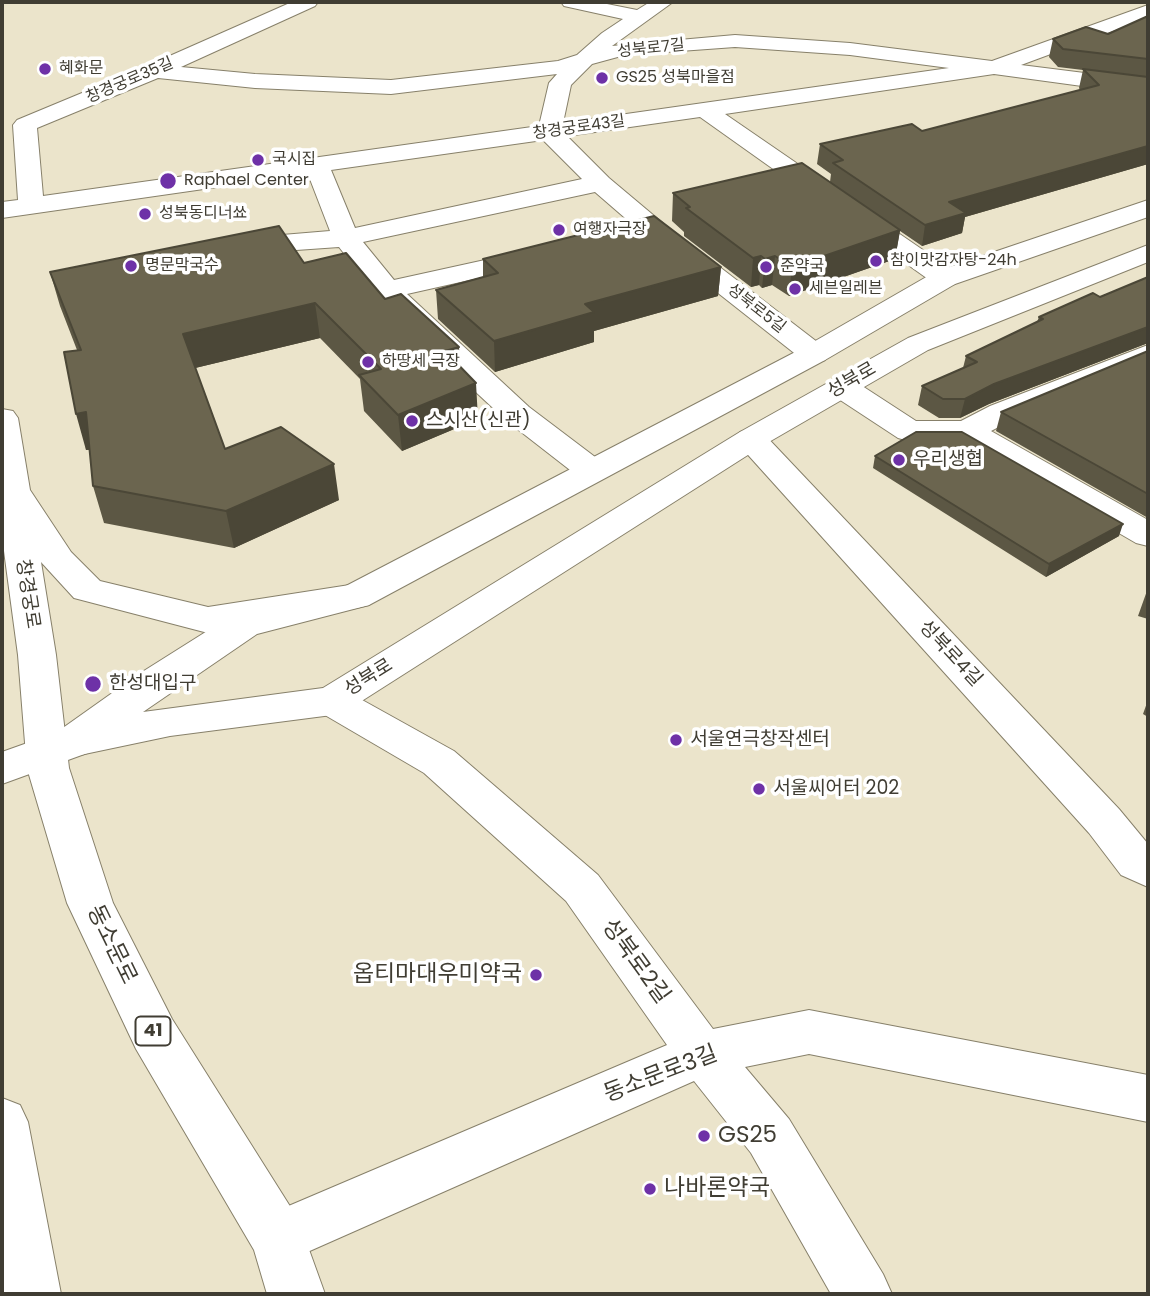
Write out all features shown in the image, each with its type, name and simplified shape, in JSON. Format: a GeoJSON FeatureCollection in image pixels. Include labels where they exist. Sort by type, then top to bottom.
{"type":"FeatureCollection","features":[{"type":"Feature","properties":{"kind":"street","name":"창경궁로35길"},"geometry":{"type":"LineString","coordinates":[[32,206],[25,125],[155,71],[308,2]]}},
{"type":"Feature","properties":{"kind":"street"},"geometry":{"type":"LineString","coordinates":[[571,2],[639,17]]}},
{"type":"Feature","properties":{"kind":"street"},"geometry":{"type":"LineString","coordinates":[[548,132],[560,83],[609,37],[663,2]]}},
{"type":"Feature","properties":{"kind":"street","name":"창경궁로43길"},"geometry":{"type":"LineString","coordinates":[[2,210],[990,69],[1148,11]]}},
{"type":"Feature","properties":{"kind":"street","name":"성북로7길"},"geometry":{"type":"LineString","coordinates":[[155,71],[256,81],[391,87],[559,67],[624,50],[735,41],[850,49],[1148,88]]}},
{"type":"Feature","properties":{"kind":"street"},"geometry":{"type":"LineString","coordinates":[[705,110],[945,278]]}},
{"type":"Feature","properties":{"kind":"street","name":"성북로5길"},"geometry":{"type":"LineString","coordinates":[[548,132],[600,183],[656,231],[820,351],[851,382],[909,431],[967,432]]}},
{"type":"Feature","properties":{"kind":"street"},"geometry":{"type":"LineString","coordinates":[[317,165],[346,238],[387,290],[420,325],[509,405],[591,470]]}},
{"type":"Feature","properties":{"kind":"street"},"geometry":{"type":"LineString","coordinates":[[216,257],[282,243],[346,238],[600,183]]}},
{"type":"Feature","properties":{"kind":"street"},"geometry":{"type":"LineString","coordinates":[[2,768],[61,746],[244,625],[356,596],[820,351],[945,278],[1148,208]]}},
{"type":"Feature","properties":{"kind":"street"},"geometry":{"type":"LineString","coordinates":[[629,237],[656,231]]}},
{"type":"Feature","properties":{"kind":"street"},"geometry":{"type":"LineString","coordinates":[[387,290],[562,252]]}},
{"type":"Feature","properties":{"kind":"street","name":"성북로"},"geometry":{"type":"LineString","coordinates":[[61,746],[170,721],[332,701],[751,439],[918,344],[1148,253]]}},
{"type":"Feature","properties":{"kind":"street"},"geometry":{"type":"LineString","coordinates":[[967,432],[1001,413],[1148,355]]}},
{"type":"Feature","properties":{"kind":"street","name":"창경궁로"},"geometry":{"type":"LineString","coordinates":[[2,418],[41,687]]}},
{"type":"Feature","properties":{"kind":"street"},"geometry":{"type":"LineString","coordinates":[[967,432],[1148,535]]}},
{"type":"Feature","properties":{"kind":"street","name":"성북로4길"},"geometry":{"type":"LineString","coordinates":[[751,439],[1095,811],[1137,862],[1148,869]]}},
{"type":"Feature","properties":{"kind":"street"},"geometry":{"type":"LineString","coordinates":[[10,484],[58,560],[88,590],[208,620],[356,596]]}},
{"type":"Feature","properties":{"kind":"street","name":"동소문로"},"geometry":{"type":"LineString","coordinates":[[41,687],[61,746],[48,768],[90,903],[154,1034],[278,1238],[296,1294]]}},
{"type":"Feature","properties":{"kind":"street","name":"성북로2길"},"geometry":{"type":"LineString","coordinates":[[332,701],[439,762],[582,888],[702,1054],[770,1136],[863,1294]]}},
{"type":"Feature","properties":{"kind":"street","name":"동소문로3길"},"geometry":{"type":"LineString","coordinates":[[278,1238],[702,1054],[809,1032],[1148,1098]]}},
{"type":"Feature","properties":{"kind":"street"},"geometry":{"type":"LineString","coordinates":[[2,1122],[17,1275]]}},
{"type":"Feature","properties":{"kind":"building"},"geometry":{"type":"Polygon","coordinates":[[[1148,16],[1148,59],[1063,49],[1053,39],[1086,27],[1108,34],[1148,16]]]}},
{"type":"Feature","properties":{"kind":"building"},"geometry":{"type":"Polygon","coordinates":[[[1083,69],[1148,77],[1148,146],[949,202],[966,213],[925,225],[833,163],[843,160],[820,144],[912,124],[922,131],[1099,85],[1083,69]]]}},
{"type":"Feature","properties":{"kind":"building"},"geometry":{"type":"Polygon","coordinates":[[[802,163],[900,230],[792,267],[775,256],[753,258],[686,208],[690,207],[673,193],[802,163]]]}},
{"type":"Feature","properties":{"kind":"building"},"geometry":{"type":"Polygon","coordinates":[[[654,216],[721,267],[585,304],[594,312],[494,341],[436,290],[498,273],[483,259],[654,216]]]}},
{"type":"Feature","properties":{"kind":"building"},"geometry":{"type":"Polygon","coordinates":[[[279,226],[304,263],[346,253],[385,299],[401,294],[459,347],[445,351],[476,383],[398,415],[359,375],[381,369],[315,303],[183,334],[225,449],[281,427],[334,464],[226,511],[93,486],[86,412],[76,414],[64,352],[81,350],[50,272],[279,226]]]}},
{"type":"Feature","properties":{"kind":"building"},"geometry":{"type":"Polygon","coordinates":[[[1148,277],[1148,327],[994,384],[965,399],[943,399],[922,386],[977,362],[966,356],[1043,319],[1039,317],[1093,293],[1100,297],[1148,277]]]}},
{"type":"Feature","properties":{"kind":"building"},"geometry":{"type":"Polygon","coordinates":[[[1148,351],[1148,494],[1001,412],[1148,351]]]}},
{"type":"Feature","properties":{"kind":"building"},"geometry":{"type":"Polygon","coordinates":[[[916,432],[962,432],[1123,524],[1049,564],[875,456],[916,432]]]}},
{"type":"Feature","properties":{"kind":"place","name":"혜화문"},"geometry":{"type":"Point","coordinates":[45,69]}},
{"type":"Feature","properties":{"kind":"place","name":"GS25 성북마을점"},"geometry":{"type":"Point","coordinates":[602,78]}},
{"type":"Feature","properties":{"kind":"place","name":"국시집"},"geometry":{"type":"Point","coordinates":[258,160]}},
{"type":"Feature","properties":{"kind":"place","name":"Raphael Center"},"geometry":{"type":"Point","coordinates":[168,181]}},
{"type":"Feature","properties":{"kind":"place","name":"성북동디너쑈"},"geometry":{"type":"Point","coordinates":[145,214]}},
{"type":"Feature","properties":{"kind":"place","name":"여행자극장"},"geometry":{"type":"Point","coordinates":[559,230]}},
{"type":"Feature","properties":{"kind":"place","name":"참이맛감자탕-24h"},"geometry":{"type":"Point","coordinates":[876,261]}},
{"type":"Feature","properties":{"kind":"place","name":"명문막국수"},"geometry":{"type":"Point","coordinates":[131,266]}},
{"type":"Feature","properties":{"kind":"place","name":"준약국"},"geometry":{"type":"Point","coordinates":[766,267]}},
{"type":"Feature","properties":{"kind":"place","name":"세븐일레븐"},"geometry":{"type":"Point","coordinates":[795,289]}},
{"type":"Feature","properties":{"kind":"place","name":"하땅세 극장"},"geometry":{"type":"Point","coordinates":[368,362]}},
{"type":"Feature","properties":{"kind":"place","name":"스시산(신관)"},"geometry":{"type":"Point","coordinates":[412,421]}},
{"type":"Feature","properties":{"kind":"place","name":"우리생협"},"geometry":{"type":"Point","coordinates":[899,460]}},
{"type":"Feature","properties":{"kind":"place","name":"한성대입구"},"geometry":{"type":"Point","coordinates":[93,684]}},
{"type":"Feature","properties":{"kind":"place","name":"서울연극창작센터"},"geometry":{"type":"Point","coordinates":[676,740]}},
{"type":"Feature","properties":{"kind":"place","name":"서울씨어터 202"},"geometry":{"type":"Point","coordinates":[759,789]}},
{"type":"Feature","properties":{"kind":"place","name":"옵티마대우미약국"},"geometry":{"type":"Point","coordinates":[536,975]}},
{"type":"Feature","properties":{"kind":"place","name":"GS25"},"geometry":{"type":"Point","coordinates":[704,1136]}},
{"type":"Feature","properties":{"kind":"place","name":"나바론약국"},"geometry":{"type":"Point","coordinates":[650,1189]}}]}
